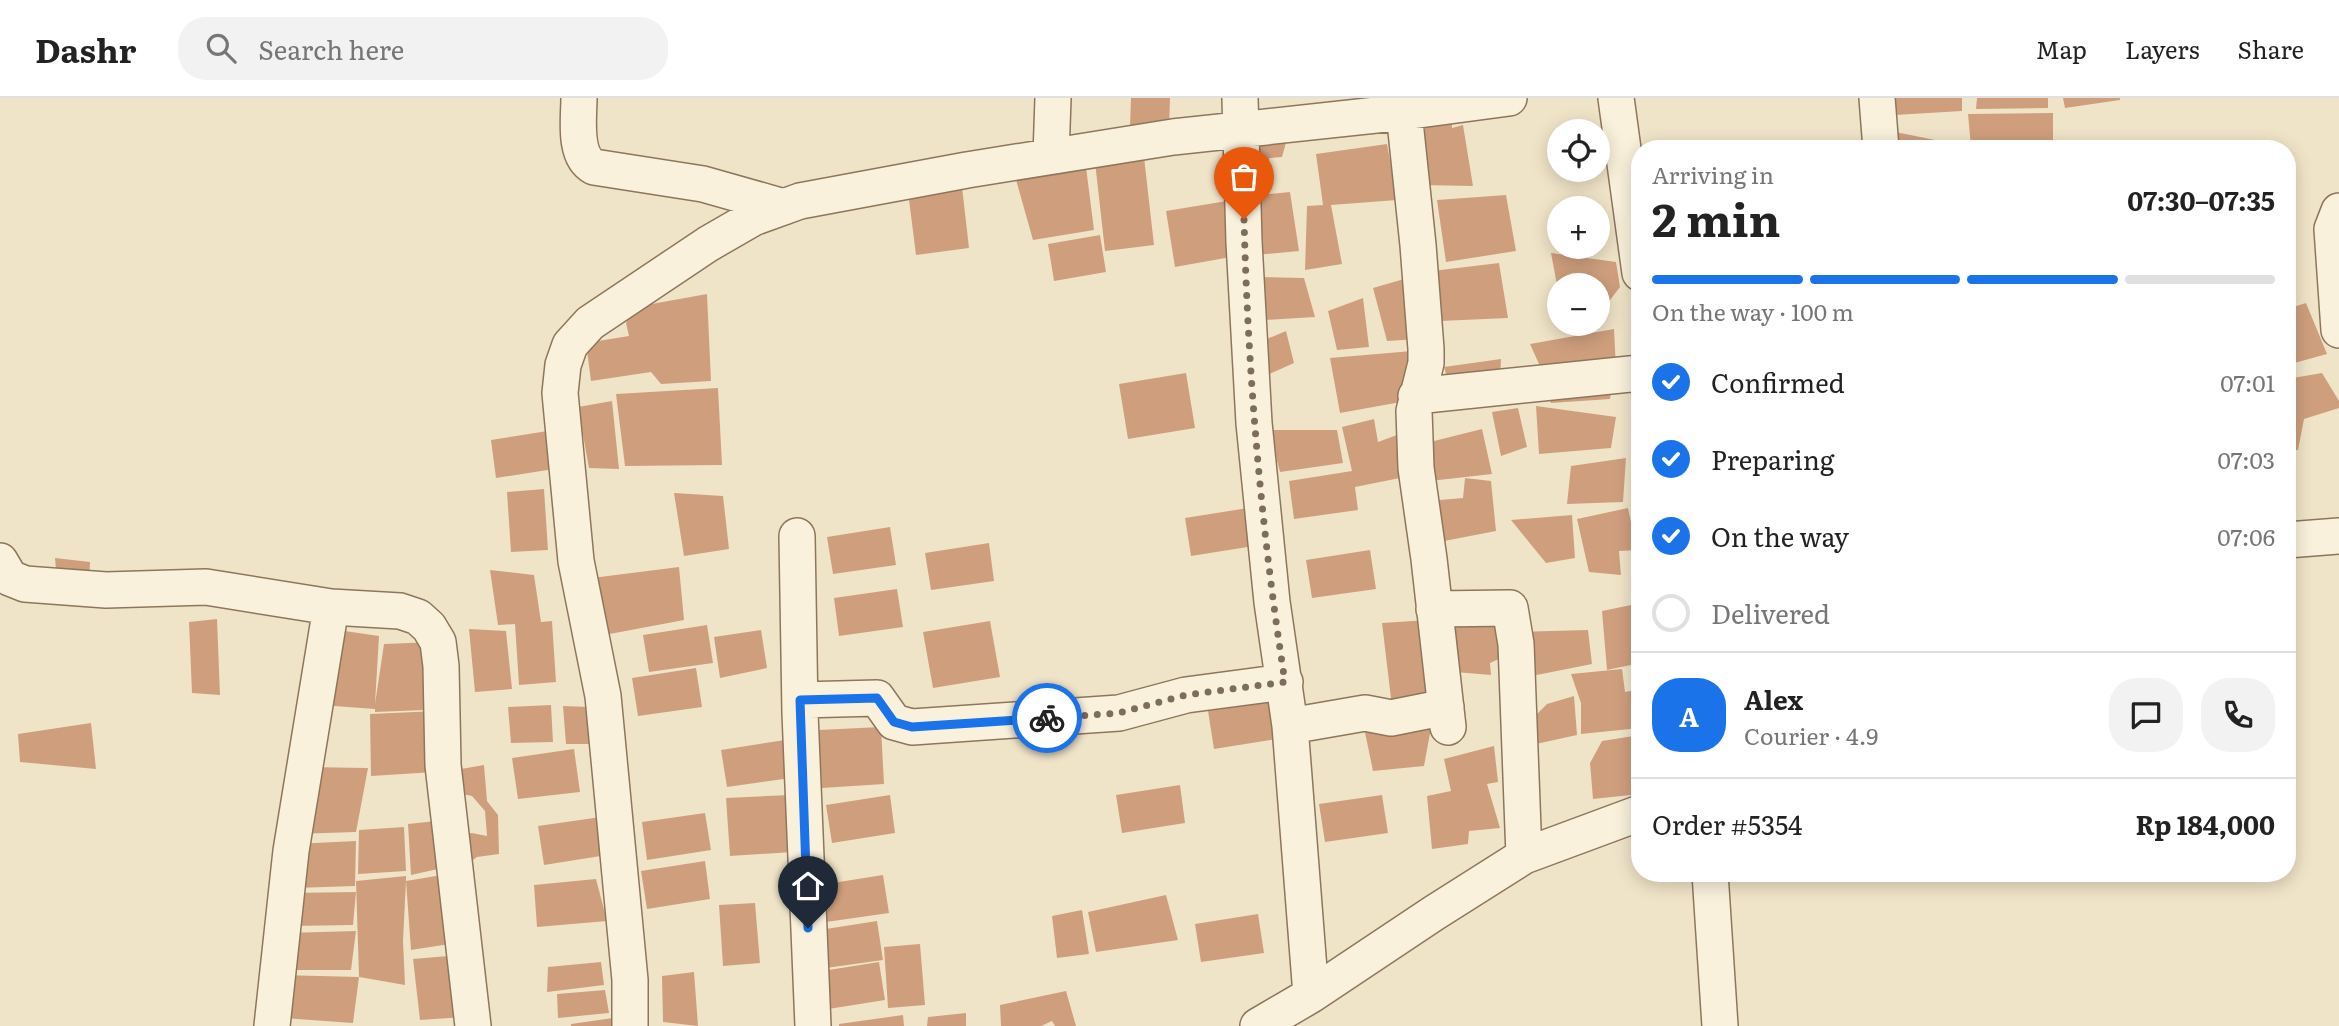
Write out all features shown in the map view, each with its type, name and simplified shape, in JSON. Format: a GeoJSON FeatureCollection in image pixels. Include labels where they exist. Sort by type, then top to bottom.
{"type":"FeatureCollection","features":[{"type":"Feature","properties":{"kind":"street"},"geometry":{"type":"LineString","coordinates":[[579,98],[582,150],[585,159],[594,167],[703,184],[784,207]]}},
{"type":"Feature","properties":{"kind":"street"},"geometry":{"type":"LineString","coordinates":[[1051,156],[1053,98]]}},
{"type":"Feature","properties":{"kind":"street"},"geometry":{"type":"LineString","coordinates":[[630,1026],[630,980],[603,695],[576,561],[561,393],[563,365],[570,345],[590,323],[708,244],[753,218],[800,201],[1173,137],[1240,114],[1404,112],[1509,98]]}},
{"type":"Feature","properties":{"kind":"street"},"geometry":{"type":"LineString","coordinates":[[1616,98],[1631,193]]}},
{"type":"Feature","properties":{"kind":"street"},"geometry":{"type":"LineString","coordinates":[[1877,98],[1880,140]]}},
{"type":"Feature","properties":{"kind":"street"},"geometry":{"type":"LineString","coordinates":[[1290,726],[1365,713],[1391,718],[1447,717],[1416,468],[1414,411],[1426,349],[1404,112]]}},
{"type":"Feature","properties":{"kind":"street"},"geometry":{"type":"LineString","coordinates":[[1240,114],[1254,424],[1272,602],[1290,726],[1311,995]]}},
{"type":"Feature","properties":{"kind":"street"},"geometry":{"type":"LineString","coordinates":[[2339,211],[2332,229],[2339,330]]}},
{"type":"Feature","properties":{"kind":"street"},"geometry":{"type":"LineString","coordinates":[[1416,396],[1631,374]]}},
{"type":"Feature","properties":{"kind":"street"},"geometry":{"type":"LineString","coordinates":[[797,536],[800,700],[813,1026]]}},
{"type":"Feature","properties":{"kind":"street"},"geometry":{"type":"LineString","coordinates":[[2296,539],[2339,536]]}},
{"type":"Feature","properties":{"kind":"street"},"geometry":{"type":"LineString","coordinates":[[0,561],[10,579],[25,584],[106,590],[206,587],[331,607],[400,611],[418,617],[429,627],[438,642],[441,666],[443,765],[473,1026]]}},
{"type":"Feature","properties":{"kind":"street"},"geometry":{"type":"LineString","coordinates":[[272,1026],[291,851],[331,607]]}},
{"type":"Feature","properties":{"kind":"street"},"geometry":{"type":"LineString","coordinates":[[1434,608],[1510,608],[1516,644],[1524,856]]}},
{"type":"Feature","properties":{"kind":"street"},"geometry":{"type":"LineString","coordinates":[[800,700],[877,698],[894,722],[912,727],[1119,713],[1186,695],[1285,682]]}},
{"type":"Feature","properties":{"kind":"street"},"geometry":{"type":"LineString","coordinates":[[1258,1026],[1311,995],[1524,856],[1631,816]]}},
{"type":"Feature","properties":{"kind":"street"},"geometry":{"type":"LineString","coordinates":[[1711,882],[1720,1026]]}},
{"type":"Feature","properties":{"kind":"building"},"geometry":{"type":"Polygon","coordinates":[[[1131,98],[1170,98],[1169,129],[1130,127],[1131,98]]]}},
{"type":"Feature","properties":{"kind":"building"},"geometry":{"type":"Polygon","coordinates":[[[1891,98],[1962,98],[1962,111],[1895,115],[1891,98]]]}},
{"type":"Feature","properties":{"kind":"building"},"geometry":{"type":"Polygon","coordinates":[[[1977,98],[2048,98],[2048,108],[1976,109],[1977,98]]]}},
{"type":"Feature","properties":{"kind":"building"},"geometry":{"type":"Polygon","coordinates":[[[2063,98],[2120,98],[2120,100],[2065,108],[2063,98]]]}},
{"type":"Feature","properties":{"kind":"building"},"geometry":{"type":"Polygon","coordinates":[[[1451,112],[1452,128],[1463,125],[1473,186],[1420,185],[1412,119],[1451,112]]]}},
{"type":"Feature","properties":{"kind":"building"},"geometry":{"type":"Polygon","coordinates":[[[2053,113],[2053,140],[1970,140],[1968,114],[2053,113]]]}},
{"type":"Feature","properties":{"kind":"building"},"geometry":{"type":"Polygon","coordinates":[[[1289,132],[1282,157],[1269,158],[1269,186],[1249,184],[1251,138],[1289,132]]]}},
{"type":"Feature","properties":{"kind":"building"},"geometry":{"type":"Polygon","coordinates":[[[1895,132],[1936,140],[1897,140],[1895,132]]]}},
{"type":"Feature","properties":{"kind":"building"},"geometry":{"type":"Polygon","coordinates":[[[1387,144],[1397,200],[1331,205],[1342,264],[1305,270],[1307,206],[1323,205],[1316,154],[1387,144]]]}},
{"type":"Feature","properties":{"kind":"building"},"geometry":{"type":"Polygon","coordinates":[[[1144,157],[1154,245],[1105,251],[1095,162],[1144,157]]]}},
{"type":"Feature","properties":{"kind":"building"},"geometry":{"type":"Polygon","coordinates":[[[1085,159],[1094,230],[1033,240],[1013,169],[1085,159]]]}},
{"type":"Feature","properties":{"kind":"building"},"geometry":{"type":"Polygon","coordinates":[[[961,178],[969,248],[916,255],[907,184],[961,178]]]}},
{"type":"Feature","properties":{"kind":"building"},"geometry":{"type":"Polygon","coordinates":[[[1290,192],[1299,251],[1255,255],[1250,196],[1290,192]]]}},
{"type":"Feature","properties":{"kind":"building"},"geometry":{"type":"Polygon","coordinates":[[[1506,195],[1516,251],[1446,262],[1437,200],[1506,195]]]}},
{"type":"Feature","properties":{"kind":"building"},"geometry":{"type":"Polygon","coordinates":[[[1233,200],[1242,255],[1175,267],[1166,211],[1233,200]]]}},
{"type":"Feature","properties":{"kind":"building"},"geometry":{"type":"Polygon","coordinates":[[[1100,235],[1106,272],[1054,281],[1048,244],[1100,235]]]}},
{"type":"Feature","properties":{"kind":"building"},"geometry":{"type":"Polygon","coordinates":[[[1552,259],[1616,262],[1620,287],[1610,300],[1610,273],[1555,273],[1552,259]]]}},
{"type":"Feature","properties":{"kind":"building"},"geometry":{"type":"Polygon","coordinates":[[[1499,263],[1508,318],[1440,321],[1432,271],[1499,263]]]}},
{"type":"Feature","properties":{"kind":"building"},"geometry":{"type":"Polygon","coordinates":[[[1260,277],[1304,278],[1315,317],[1264,320],[1260,277]]]}},
{"type":"Feature","properties":{"kind":"building"},"geometry":{"type":"Polygon","coordinates":[[[1411,277],[1419,339],[1387,341],[1373,288],[1411,277]]]}},
{"type":"Feature","properties":{"kind":"building"},"geometry":{"type":"Polygon","coordinates":[[[707,294],[711,381],[661,384],[651,372],[591,381],[586,343],[629,336],[626,323],[635,307],[707,294]]]}},
{"type":"Feature","properties":{"kind":"building"},"geometry":{"type":"Polygon","coordinates":[[[1363,298],[1369,347],[1337,350],[1328,311],[1363,298]]]}},
{"type":"Feature","properties":{"kind":"building"},"geometry":{"type":"Polygon","coordinates":[[[2306,303],[2327,354],[2296,363],[2296,306],[2306,303]]]}},
{"type":"Feature","properties":{"kind":"building"},"geometry":{"type":"Polygon","coordinates":[[[1614,329],[1616,368],[1544,375],[1530,344],[1575,336],[1610,336],[1610,330],[1614,329]]]}},
{"type":"Feature","properties":{"kind":"building"},"geometry":{"type":"Polygon","coordinates":[[[1286,331],[1294,363],[1267,375],[1262,341],[1286,331]]]}},
{"type":"Feature","properties":{"kind":"building"},"geometry":{"type":"Polygon","coordinates":[[[1412,351],[1401,402],[1340,413],[1330,358],[1412,351]]]}},
{"type":"Feature","properties":{"kind":"building"},"geometry":{"type":"Polygon","coordinates":[[[1501,359],[1500,382],[1450,387],[1444,367],[1501,359]]]}},
{"type":"Feature","properties":{"kind":"building"},"geometry":{"type":"Polygon","coordinates":[[[1186,373],[1195,428],[1128,439],[1119,384],[1186,373]]]}},
{"type":"Feature","properties":{"kind":"building"},"geometry":{"type":"Polygon","coordinates":[[[2322,373],[2339,401],[2339,408],[2304,419],[2298,450],[2296,450],[2296,377],[2322,373]]]}},
{"type":"Feature","properties":{"kind":"building"},"geometry":{"type":"Polygon","coordinates":[[[1612,387],[1610,399],[1551,403],[1546,391],[1612,387]]]}},
{"type":"Feature","properties":{"kind":"building"},"geometry":{"type":"Polygon","coordinates":[[[718,388],[722,465],[625,466],[616,394],[718,388]]]}},
{"type":"Feature","properties":{"kind":"building"},"geometry":{"type":"Polygon","coordinates":[[[612,401],[619,469],[589,468],[578,407],[612,401]]]}},
{"type":"Feature","properties":{"kind":"building"},"geometry":{"type":"Polygon","coordinates":[[[1536,406],[1616,417],[1611,448],[1539,454],[1536,406]]]}},
{"type":"Feature","properties":{"kind":"building"},"geometry":{"type":"Polygon","coordinates":[[[1518,408],[1527,447],[1501,456],[1492,412],[1518,408]]]}},
{"type":"Feature","properties":{"kind":"building"},"geometry":{"type":"Polygon","coordinates":[[[1374,419],[1378,442],[1405,432],[1410,476],[1355,487],[1358,510],[1294,519],[1289,481],[1352,471],[1342,427],[1374,419]]]}},
{"type":"Feature","properties":{"kind":"building"},"geometry":{"type":"Polygon","coordinates":[[[1482,429],[1492,474],[1430,481],[1422,444],[1482,429]]]}},
{"type":"Feature","properties":{"kind":"building"},"geometry":{"type":"Polygon","coordinates":[[[554,430],[560,468],[496,478],[491,440],[554,430]]]}},
{"type":"Feature","properties":{"kind":"building"},"geometry":{"type":"Polygon","coordinates":[[[1269,430],[1337,430],[1343,463],[1280,472],[1269,430]]]}},
{"type":"Feature","properties":{"kind":"building"},"geometry":{"type":"Polygon","coordinates":[[[1626,458],[1623,502],[1567,504],[1571,466],[1626,458]]]}},
{"type":"Feature","properties":{"kind":"building"},"geometry":{"type":"Polygon","coordinates":[[[1465,478],[1491,481],[1496,531],[1439,542],[1428,501],[1463,498],[1465,478]]]}},
{"type":"Feature","properties":{"kind":"building"},"geometry":{"type":"Polygon","coordinates":[[[544,489],[548,550],[511,552],[507,492],[544,489]]]}},
{"type":"Feature","properties":{"kind":"building"},"geometry":{"type":"Polygon","coordinates":[[[674,493],[723,496],[729,549],[684,556],[674,493]]]}},
{"type":"Feature","properties":{"kind":"building"},"geometry":{"type":"Polygon","coordinates":[[[1248,508],[1254,546],[1191,556],[1185,518],[1248,508]]]}},
{"type":"Feature","properties":{"kind":"building"},"geometry":{"type":"Polygon","coordinates":[[[1628,508],[1631,550],[1619,551],[1621,575],[1589,572],[1577,519],[1628,508]]]}},
{"type":"Feature","properties":{"kind":"building"},"geometry":{"type":"Polygon","coordinates":[[[1572,515],[1575,558],[1546,563],[1511,520],[1572,515]]]}},
{"type":"Feature","properties":{"kind":"building"},"geometry":{"type":"Polygon","coordinates":[[[890,527],[896,565],[833,574],[827,537],[890,527]]]}},
{"type":"Feature","properties":{"kind":"building"},"geometry":{"type":"Polygon","coordinates":[[[989,543],[994,581],[931,590],[925,553],[989,543]]]}},
{"type":"Feature","properties":{"kind":"building"},"geometry":{"type":"Polygon","coordinates":[[[1370,550],[1376,589],[1312,598],[1306,560],[1370,550]]]}},
{"type":"Feature","properties":{"kind":"building"},"geometry":{"type":"Polygon","coordinates":[[[55,558],[90,562],[89,584],[57,582],[55,558]]]}},
{"type":"Feature","properties":{"kind":"building"},"geometry":{"type":"Polygon","coordinates":[[[679,567],[684,620],[599,636],[592,578],[679,567]]]}},
{"type":"Feature","properties":{"kind":"building"},"geometry":{"type":"Polygon","coordinates":[[[490,570],[534,575],[541,622],[552,621],[556,682],[519,685],[515,624],[498,625],[490,570]]]}},
{"type":"Feature","properties":{"kind":"building"},"geometry":{"type":"Polygon","coordinates":[[[897,589],[903,627],[839,636],[834,598],[897,589]]]}},
{"type":"Feature","properties":{"kind":"building"},"geometry":{"type":"Polygon","coordinates":[[[1631,605],[1631,665],[1607,670],[1602,611],[1631,605]]]}},
{"type":"Feature","properties":{"kind":"building"},"geometry":{"type":"Polygon","coordinates":[[[1510,616],[1512,653],[1490,663],[1491,675],[1455,672],[1443,619],[1510,616]]]}},
{"type":"Feature","properties":{"kind":"building"},"geometry":{"type":"Polygon","coordinates":[[[217,619],[220,695],[192,693],[189,622],[217,619]]]}},
{"type":"Feature","properties":{"kind":"building"},"geometry":{"type":"Polygon","coordinates":[[[1428,620],[1436,704],[1393,715],[1382,623],[1428,620]]]}},
{"type":"Feature","properties":{"kind":"building"},"geometry":{"type":"Polygon","coordinates":[[[990,621],[1000,677],[933,688],[923,632],[990,621]]]}},
{"type":"Feature","properties":{"kind":"building"},"geometry":{"type":"Polygon","coordinates":[[[707,625],[713,663],[649,672],[643,635],[707,625]]]}},
{"type":"Feature","properties":{"kind":"building"},"geometry":{"type":"Polygon","coordinates":[[[331,629],[379,636],[375,704],[384,644],[434,642],[424,710],[375,712],[375,709],[320,705],[331,629]]]}},
{"type":"Feature","properties":{"kind":"building"},"geometry":{"type":"Polygon","coordinates":[[[469,629],[506,631],[512,689],[475,692],[469,629]]]}},
{"type":"Feature","properties":{"kind":"building"},"geometry":{"type":"Polygon","coordinates":[[[761,630],[767,668],[720,678],[714,637],[761,630]]]}},
{"type":"Feature","properties":{"kind":"building"},"geometry":{"type":"Polygon","coordinates":[[[1588,630],[1592,664],[1522,678],[1516,632],[1588,630]]]}},
{"type":"Feature","properties":{"kind":"building"},"geometry":{"type":"Polygon","coordinates":[[[696,668],[702,707],[638,716],[632,678],[696,668]]]}},
{"type":"Feature","properties":{"kind":"building"},"geometry":{"type":"Polygon","coordinates":[[[1622,669],[1625,692],[1631,691],[1631,729],[1581,734],[1581,703],[1571,674],[1622,669]]]}},
{"type":"Feature","properties":{"kind":"building"},"geometry":{"type":"Polygon","coordinates":[[[1574,696],[1577,735],[1536,744],[1531,720],[1547,704],[1574,696]]]}},
{"type":"Feature","properties":{"kind":"building"},"geometry":{"type":"Polygon","coordinates":[[[1271,702],[1277,739],[1214,749],[1208,711],[1271,702]]]}},
{"type":"Feature","properties":{"kind":"building"},"geometry":{"type":"Polygon","coordinates":[[[551,705],[553,742],[511,743],[508,707],[551,705]]]}},
{"type":"Feature","properties":{"kind":"building"},"geometry":{"type":"Polygon","coordinates":[[[563,706],[590,707],[598,744],[566,744],[563,706]]]}},
{"type":"Feature","properties":{"kind":"building"},"geometry":{"type":"Polygon","coordinates":[[[437,711],[435,772],[371,776],[370,714],[437,711]]]}},
{"type":"Feature","properties":{"kind":"building"},"geometry":{"type":"Polygon","coordinates":[[[1362,718],[1431,728],[1424,766],[1373,771],[1362,718]]]}},
{"type":"Feature","properties":{"kind":"building"},"geometry":{"type":"Polygon","coordinates":[[[91,723],[96,769],[20,762],[18,734],[91,723]]]}},
{"type":"Feature","properties":{"kind":"building"},"geometry":{"type":"Polygon","coordinates":[[[881,727],[884,784],[822,788],[818,730],[881,727]]]}},
{"type":"Feature","properties":{"kind":"building"},"geometry":{"type":"Polygon","coordinates":[[[1631,736],[1631,795],[1593,799],[1590,763],[1602,741],[1631,736]]]}},
{"type":"Feature","properties":{"kind":"building"},"geometry":{"type":"Polygon","coordinates":[[[785,740],[791,778],[727,787],[721,750],[785,740]]]}},
{"type":"Feature","properties":{"kind":"building"},"geometry":{"type":"Polygon","coordinates":[[[1494,746],[1498,782],[1487,784],[1500,828],[1469,831],[1468,844],[1432,849],[1427,796],[1451,791],[1444,759],[1494,746]]]}},
{"type":"Feature","properties":{"kind":"building"},"geometry":{"type":"Polygon","coordinates":[[[574,749],[580,792],[518,799],[512,758],[574,749]]]}},
{"type":"Feature","properties":{"kind":"building"},"geometry":{"type":"Polygon","coordinates":[[[484,765],[487,801],[498,815],[499,854],[477,857],[461,869],[464,834],[487,836],[485,811],[472,796],[458,793],[461,769],[484,765]]]}},
{"type":"Feature","properties":{"kind":"building"},"geometry":{"type":"Polygon","coordinates":[[[307,767],[368,768],[356,832],[295,834],[307,767]]]}},
{"type":"Feature","properties":{"kind":"building"},"geometry":{"type":"Polygon","coordinates":[[[1180,785],[1185,823],[1122,833],[1116,795],[1180,785]]]}},
{"type":"Feature","properties":{"kind":"building"},"geometry":{"type":"Polygon","coordinates":[[[789,795],[793,852],[730,856],[726,798],[789,795]]]}},
{"type":"Feature","properties":{"kind":"building"},"geometry":{"type":"Polygon","coordinates":[[[890,795],[895,833],[832,843],[826,805],[890,795]]]}},
{"type":"Feature","properties":{"kind":"building"},"geometry":{"type":"Polygon","coordinates":[[[1382,795],[1388,833],[1325,842],[1319,804],[1382,795]]]}},
{"type":"Feature","properties":{"kind":"building"},"geometry":{"type":"Polygon","coordinates":[[[705,813],[711,850],[647,860],[642,822],[705,813]]]}},
{"type":"Feature","properties":{"kind":"building"},"geometry":{"type":"Polygon","coordinates":[[[601,817],[607,855],[544,865],[538,826],[601,817]]]}},
{"type":"Feature","properties":{"kind":"building"},"geometry":{"type":"Polygon","coordinates":[[[445,820],[447,867],[411,875],[408,824],[445,820]]]}},
{"type":"Feature","properties":{"kind":"building"},"geometry":{"type":"Polygon","coordinates":[[[404,827],[406,871],[358,874],[359,830],[404,827]]]}},
{"type":"Feature","properties":{"kind":"building"},"geometry":{"type":"Polygon","coordinates":[[[356,841],[355,886],[294,888],[294,844],[356,841]]]}},
{"type":"Feature","properties":{"kind":"building"},"geometry":{"type":"Polygon","coordinates":[[[705,861],[710,899],[647,909],[641,871],[705,861]]]}},
{"type":"Feature","properties":{"kind":"building"},"geometry":{"type":"Polygon","coordinates":[[[448,874],[456,943],[411,950],[406,881],[448,874]]]}},
{"type":"Feature","properties":{"kind":"building"},"geometry":{"type":"Polygon","coordinates":[[[883,875],[889,913],[826,922],[820,885],[883,875]]]}},
{"type":"Feature","properties":{"kind":"building"},"geometry":{"type":"Polygon","coordinates":[[[406,876],[403,941],[405,985],[359,977],[356,881],[406,876]]]}},
{"type":"Feature","properties":{"kind":"building"},"geometry":{"type":"Polygon","coordinates":[[[596,879],[607,921],[537,927],[534,885],[596,879]]]}},
{"type":"Feature","properties":{"kind":"building"},"geometry":{"type":"Polygon","coordinates":[[[356,892],[353,925],[291,926],[289,893],[356,892]]]}},
{"type":"Feature","properties":{"kind":"building"},"geometry":{"type":"Polygon","coordinates":[[[1166,895],[1178,940],[1096,952],[1088,912],[1166,895]]]}},
{"type":"Feature","properties":{"kind":"building"},"geometry":{"type":"Polygon","coordinates":[[[755,903],[760,963],[723,966],[719,905],[755,903]]]}},
{"type":"Feature","properties":{"kind":"building"},"geometry":{"type":"Polygon","coordinates":[[[1082,910],[1089,954],[1057,958],[1052,916],[1082,910]]]}},
{"type":"Feature","properties":{"kind":"building"},"geometry":{"type":"Polygon","coordinates":[[[1258,914],[1264,953],[1201,962],[1195,924],[1258,914]]]}},
{"type":"Feature","properties":{"kind":"building"},"geometry":{"type":"Polygon","coordinates":[[[877,921],[883,960],[819,969],[813,931],[877,921]]]}},
{"type":"Feature","properties":{"kind":"building"},"geometry":{"type":"Polygon","coordinates":[[[356,931],[351,970],[286,970],[285,933],[356,931]]]}},
{"type":"Feature","properties":{"kind":"building"},"geometry":{"type":"Polygon","coordinates":[[[920,944],[925,1005],[888,1008],[884,947],[920,944]]]}},
{"type":"Feature","properties":{"kind":"building"},"geometry":{"type":"Polygon","coordinates":[[[460,955],[464,1017],[420,1020],[413,959],[460,955]]]}},
{"type":"Feature","properties":{"kind":"building"},"geometry":{"type":"Polygon","coordinates":[[[601,962],[604,985],[547,992],[548,967],[601,962]]]}},
{"type":"Feature","properties":{"kind":"building"},"geometry":{"type":"Polygon","coordinates":[[[879,962],[885,1000],[822,1010],[816,972],[879,962]]]}},
{"type":"Feature","properties":{"kind":"building"},"geometry":{"type":"Polygon","coordinates":[[[694,972],[698,1026],[663,1022],[662,976],[694,972]]]}},
{"type":"Feature","properties":{"kind":"building"},"geometry":{"type":"Polygon","coordinates":[[[280,975],[359,977],[353,1023],[283,1018],[280,975]]]}},
{"type":"Feature","properties":{"kind":"building"},"geometry":{"type":"Polygon","coordinates":[[[605,990],[609,1013],[558,1018],[557,994],[605,990]]]}},
{"type":"Feature","properties":{"kind":"building"},"geometry":{"type":"Polygon","coordinates":[[[1066,991],[1076,1026],[1055,1026],[1052,1021],[1041,1026],[1001,1026],[1000,1005],[1066,991]]]}},
{"type":"Feature","properties":{"kind":"building"},"geometry":{"type":"Polygon","coordinates":[[[966,1013],[966,1026],[927,1026],[928,1017],[966,1013]]]}},
{"type":"Feature","properties":{"kind":"building"},"geometry":{"type":"Polygon","coordinates":[[[903,1015],[904,1026],[839,1026],[839,1024],[903,1015]]]}},
{"type":"Feature","properties":{"kind":"building"},"geometry":{"type":"Polygon","coordinates":[[[613,1018],[614,1026],[571,1026],[571,1024],[613,1018]]]}},
{"type":"Feature","properties":{"kind":"way so far"},"geometry":{"type":"LineString","coordinates":[[1047,718],[1119,713],[1186,695],[1285,682],[1272,602],[1254,424],[1244,219]]}},
{"type":"Feature","properties":{"kind":"route"},"geometry":{"type":"LineString","coordinates":[[808,928],[800,700],[877,698],[894,722],[912,727],[1047,718]]}}]}
